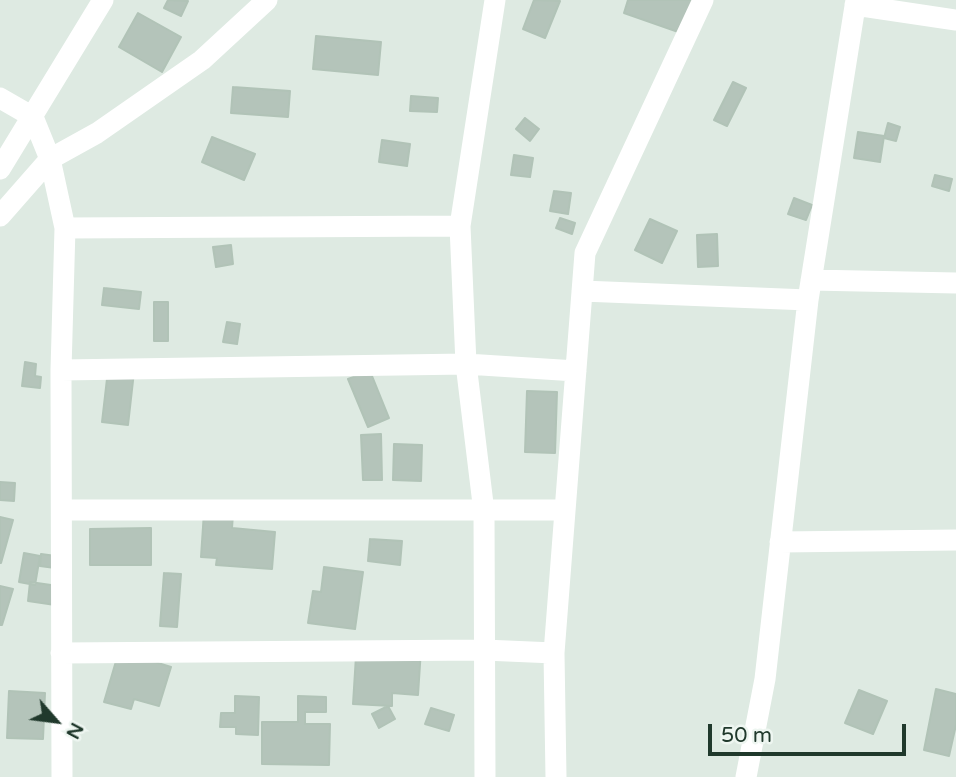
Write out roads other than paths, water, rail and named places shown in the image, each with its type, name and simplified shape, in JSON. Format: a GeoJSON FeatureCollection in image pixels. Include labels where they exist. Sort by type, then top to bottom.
{"type":"FeatureCollection","features":[{"type":"Feature","properties":{"kind":"street"},"geometry":{"type":"LineString","coordinates":[[0,169],[103,0]]}},
{"type":"Feature","properties":{"kind":"street"},"geometry":{"type":"LineString","coordinates":[[0,216],[50,159],[97,133],[202,60],[267,0]]}},
{"type":"Feature","properties":{"kind":"street"},"geometry":{"type":"LineString","coordinates":[[485,777],[484,512],[466,364],[460,226],[495,0]]}},
{"type":"Feature","properties":{"kind":"street"},"geometry":{"type":"LineString","coordinates":[[556,777],[554,653],[585,253],[703,0]]}},
{"type":"Feature","properties":{"kind":"street"},"geometry":{"type":"LineString","coordinates":[[746,777],[765,679],[810,290],[856,2],[956,20]]}},
{"type":"Feature","properties":{"kind":"street"},"geometry":{"type":"LineString","coordinates":[[0,98],[33,117],[50,159],[65,228],[61,370],[62,777]]}},
{"type":"Feature","properties":{"kind":"street"},"geometry":{"type":"LineString","coordinates":[[65,228],[460,226]]}},
{"type":"Feature","properties":{"kind":"street"},"geometry":{"type":"LineString","coordinates":[[582,291],[810,290],[956,283]]}},
{"type":"Feature","properties":{"kind":"street"},"geometry":{"type":"LineString","coordinates":[[61,370],[466,364],[576,371]]}},
{"type":"Feature","properties":{"kind":"street"},"geometry":{"type":"LineString","coordinates":[[63,510],[564,510]]}},
{"type":"Feature","properties":{"kind":"street"},"geometry":{"type":"LineString","coordinates":[[780,542],[956,540]]}},
{"type":"Feature","properties":{"kind":"street"},"geometry":{"type":"LineString","coordinates":[[61,653],[484,650],[554,653]]}}]}
